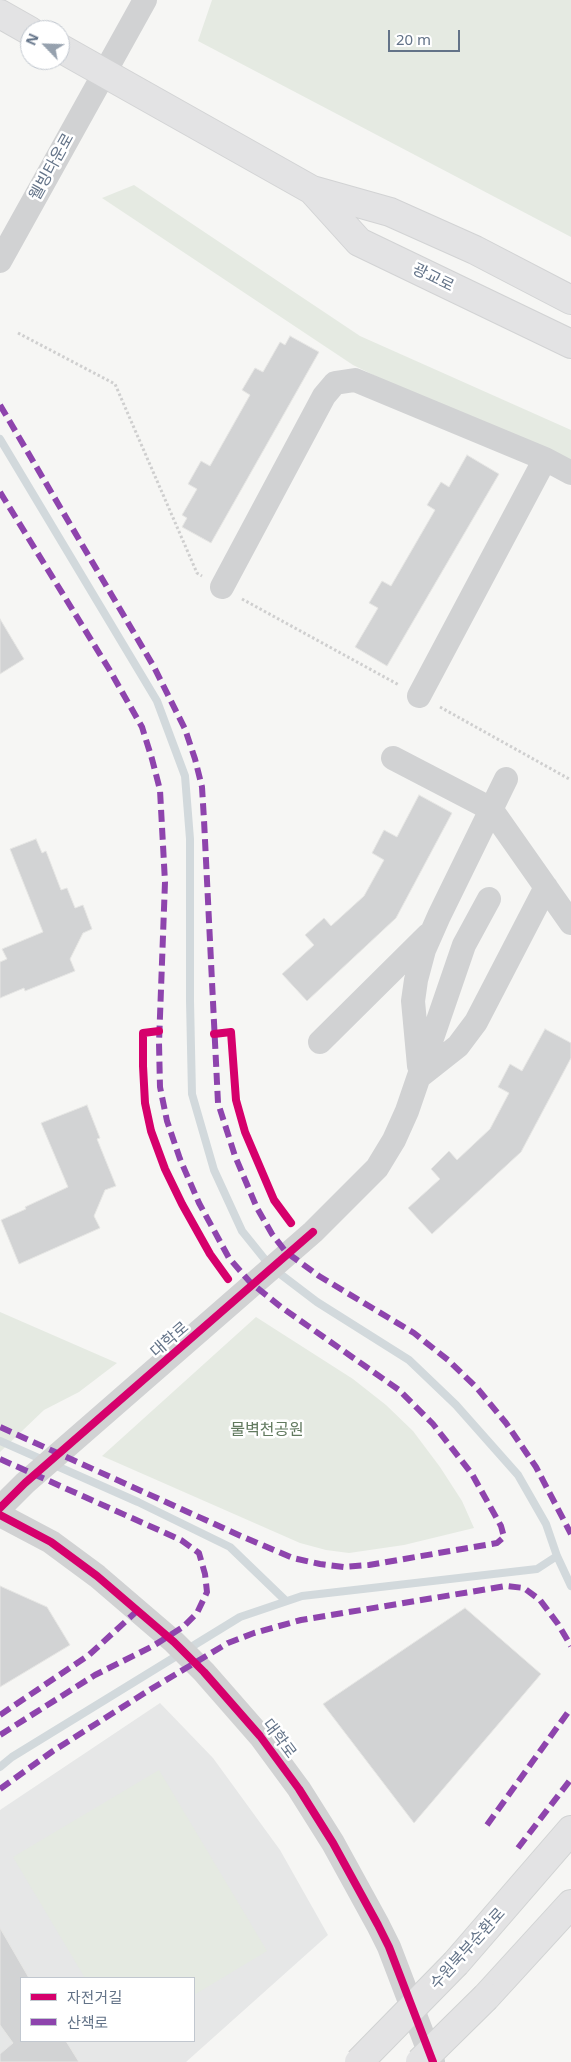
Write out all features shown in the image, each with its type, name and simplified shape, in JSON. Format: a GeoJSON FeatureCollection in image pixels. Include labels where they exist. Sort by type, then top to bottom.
{"type":"FeatureCollection","features":[{"type":"Feature","properties":{"kind":"main road"},"geometry":{"type":"LineString","coordinates":[[0,14],[20,25]]}},
{"type":"Feature","properties":{"kind":"main road","name":"광교로"},"geometry":{"type":"LineString","coordinates":[[70,53],[312,190],[390,212],[475,250],[571,300]]}},
{"type":"Feature","properties":{"kind":"main road","name":"광교로"},"geometry":{"type":"LineString","coordinates":[[312,190],[359,242],[571,344]]}},
{"type":"Feature","properties":{"kind":"main road","name":"수원북부순환로"},"geometry":{"type":"LineString","coordinates":[[359,2062],[456,1963],[571,1830]]}},
{"type":"Feature","properties":{"kind":"main road"},"geometry":{"type":"LineString","coordinates":[[420,2062],[486,1997],[571,1904]]}},
{"type":"Feature","properties":{"kind":"street","name":"웰빙타운로"},"geometry":{"type":"LineString","coordinates":[[0,261],[145,0]]}},
{"type":"Feature","properties":{"kind":"street"},"geometry":{"type":"LineString","coordinates":[[222,587],[324,396],[335,383],[354,380],[545,459],[571,473]]}},
{"type":"Feature","properties":{"kind":"street"},"geometry":{"type":"LineString","coordinates":[[419,696],[545,459]]}},
{"type":"Feature","properties":{"kind":"street"},"geometry":{"type":"LineString","coordinates":[[393,758],[491,809],[571,923]]}},
{"type":"Feature","properties":{"kind":"street"},"geometry":{"type":"LineString","coordinates":[[420,1076],[413,1001],[424,950],[506,779]]}},
{"type":"Feature","properties":{"kind":"street"},"geometry":{"type":"LineString","coordinates":[[420,1076],[458,1046],[476,1022],[546,887]]}},
{"type":"Feature","properties":{"kind":"street","name":"대학로"},"geometry":{"type":"LineString","coordinates":[[0,1508],[25,1483],[313,1232],[377,1168],[394,1140],[420,1076],[464,945],[489,899]]}},
{"type":"Feature","properties":{"kind":"street"},"geometry":{"type":"LineString","coordinates":[[320,1042],[433,930]]}},
{"type":"Feature","properties":{"kind":"street","name":"대학로"},"geometry":{"type":"LineString","coordinates":[[0,1515],[51,1542],[97,1576],[143,1616],[204,1672],[234,1705],[280,1762],[333,1843],[389,1947],[433,2062]]}},
{"type":"Feature","properties":{"kind":"path"},"geometry":{"type":"LineString","coordinates":[[18,333],[115,384],[197,573],[571,780]]}},
{"type":"Feature","properties":{"kind":"shaded area"},"geometry":{"type":"Polygon","coordinates":[[[160,1703],[213,1758],[280,1850],[328,1935],[186,2062],[0,2062],[0,1810],[160,1703]]]}},
{"type":"Feature","properties":{"kind":"green space"},"geometry":{"type":"Polygon","coordinates":[[[212,0],[571,0],[571,237],[198,41],[212,0]]]}},
{"type":"Feature","properties":{"kind":"green space"},"geometry":{"type":"Polygon","coordinates":[[[134,185],[360,336],[571,430],[571,472],[353,365],[102,198],[134,185]]]}},
{"type":"Feature","properties":{"kind":"green space"},"geometry":{"type":"Polygon","coordinates":[[[0,1312],[117,1363],[79,1392],[44,1410],[0,1452],[0,1312]]]}},
{"type":"Feature","properties":{"kind":"green space","name":"물벽천공원"},"geometry":{"type":"Polygon","coordinates":[[[256,1317],[353,1379],[386,1405],[413,1431],[462,1501],[474,1528],[404,1545],[349,1553],[326,1550],[300,1543],[102,1456],[256,1317]]]}},
{"type":"Feature","properties":{"kind":"green space"},"geometry":{"type":"Polygon","coordinates":[[[159,1770],[267,1951],[195,1994],[195,1977],[84,1977],[13,1857],[159,1770]]]}},
{"type":"Feature","properties":{"kind":"building"},"geometry":{"type":"Polygon","coordinates":[[[290,336],[319,352],[211,543],[182,527],[187,518],[182,515],[197,489],[188,484],[201,461],[210,466],[250,395],[242,390],[255,368],[263,372],[280,342],[285,345],[290,336]]]}},
{"type":"Feature","properties":{"kind":"building"},"geometry":{"type":"Polygon","coordinates":[[[467,455],[499,474],[387,666],[355,647],[378,608],[369,603],[382,581],[391,586],[435,510],[427,505],[441,482],[449,487],[467,455]]]}},
{"type":"Feature","properties":{"kind":"building"},"geometry":{"type":"Polygon","coordinates":[[[0,619],[24,659],[0,674],[0,619]]]}},
{"type":"Feature","properties":{"kind":"building"},"geometry":{"type":"Polygon","coordinates":[[[419,795],[452,813],[396,918],[307,1001],[282,974],[314,945],[305,935],[324,918],[331,926],[364,896],[384,860],[372,853],[384,830],[397,837],[419,795]]]}},
{"type":"Feature","properties":{"kind":"building"},"geometry":{"type":"Polygon","coordinates":[[[36,839],[42,853],[46,851],[61,890],[67,888],[75,908],[83,905],[92,929],[83,933],[70,959],[75,971],[25,991],[24,988],[0,998],[0,962],[7,959],[2,949],[43,932],[10,849],[36,839]]]}},
{"type":"Feature","properties":{"kind":"building"},"geometry":{"type":"Polygon","coordinates":[[[545,1029],[571,1043],[571,1058],[521,1152],[432,1234],[408,1208],[440,1179],[431,1169],[449,1151],[457,1160],[490,1129],[509,1093],[498,1087],[510,1064],[522,1071],[545,1029]]]}},
{"type":"Feature","properties":{"kind":"building"},"geometry":{"type":"Polygon","coordinates":[[[87,1105],[100,1138],[97,1139],[116,1186],[105,1190],[94,1216],[100,1228],[19,1264],[1,1220],[68,1187],[41,1123],[87,1105]]]}},
{"type":"Feature","properties":{"kind":"building"},"geometry":{"type":"Polygon","coordinates":[[[0,1586],[47,1607],[70,1645],[0,1687],[0,1586]]]}},
{"type":"Feature","properties":{"kind":"building"},"geometry":{"type":"Polygon","coordinates":[[[465,1608],[541,1674],[414,1823],[323,1704],[465,1608]]]}},
{"type":"Feature","properties":{"kind":"building"},"geometry":{"type":"Polygon","coordinates":[[[0,1928],[28,1977],[20,1977],[20,2042],[67,2042],[79,2062],[0,2062],[0,2054],[13,2043],[0,2025],[0,1928]]]}},
{"type":"Feature","properties":{"kind":"waterway"},"geometry":{"type":"LineString","coordinates":[[0,439],[157,701],[185,776],[190,839],[192,1094],[214,1170],[242,1231],[271,1267],[317,1302],[409,1360],[456,1405],[518,1475],[546,1524],[557,1556],[571,1586]]}},
{"type":"Feature","properties":{"kind":"waterway"},"geometry":{"type":"LineString","coordinates":[[0,1441],[138,1502],[230,1547],[286,1601]]}},
{"type":"Feature","properties":{"kind":"waterway"},"geometry":{"type":"LineString","coordinates":[[0,1767],[12,1757],[240,1617],[302,1596],[537,1569],[557,1556]]}},
{"type":"Feature","properties":{"kind":"marked path"},"geometry":{"type":"LineString","coordinates":[[0,405],[154,667],[185,729],[195,759],[202,787],[218,1103],[235,1156],[257,1208],[272,1234],[286,1252],[319,1276],[414,1333],[448,1360],[477,1388],[506,1423],[536,1467],[571,1534]]}},
{"type":"Feature","properties":{"kind":"marked path"},"geometry":{"type":"LineString","coordinates":[[0,492],[109,669],[142,727],[152,759],[160,790],[165,882],[159,1043],[160,1087],[167,1121],[180,1159],[199,1203],[229,1258],[250,1282],[281,1307],[399,1390],[433,1424],[472,1474],[501,1526],[504,1537],[497,1543],[369,1565],[344,1567],[320,1564],[293,1558],[241,1536],[0,1427]]}},
{"type":"Feature","properties":{"kind":"marked path"},"geometry":{"type":"LineString","coordinates":[[0,1459],[181,1540],[199,1553],[205,1574],[207,1592],[197,1613],[183,1627],[153,1646],[95,1675],[0,1735]]}},
{"type":"Feature","properties":{"kind":"marked path"},"geometry":{"type":"LineString","coordinates":[[0,1789],[53,1751],[228,1643],[254,1633],[301,1620],[506,1586],[524,1588],[540,1600],[558,1624],[571,1646]]}},
{"type":"Feature","properties":{"kind":"marked path"},"geometry":{"type":"LineString","coordinates":[[0,1715],[89,1655],[137,1611]]}},
{"type":"Feature","properties":{"kind":"marked path"},"geometry":{"type":"LineString","coordinates":[[487,1825],[571,1708]]}},
{"type":"Feature","properties":{"kind":"marked path"},"geometry":{"type":"LineString","coordinates":[[518,1848],[571,1779]]}},
{"type":"Feature","properties":{"kind":"cycle path"},"geometry":{"type":"LineString","coordinates":[[159,1031],[143,1033],[145,1103],[151,1131],[165,1169],[182,1204],[210,1254],[228,1279]]}},
{"type":"Feature","properties":{"kind":"cycle path"},"geometry":{"type":"LineString","coordinates":[[214,1034],[231,1032],[236,1100],[245,1132],[274,1200],[291,1223]]}},
{"type":"Feature","properties":{"kind":"cycle path"},"geometry":{"type":"LineString","coordinates":[[0,1508],[25,1483],[313,1232]]}},
{"type":"Feature","properties":{"kind":"cycle path"},"geometry":{"type":"LineString","coordinates":[[0,1515],[51,1542],[97,1576],[174,1642],[204,1672],[260,1736],[299,1789],[333,1843],[378,1925],[389,1947],[433,2062]]}}]}
